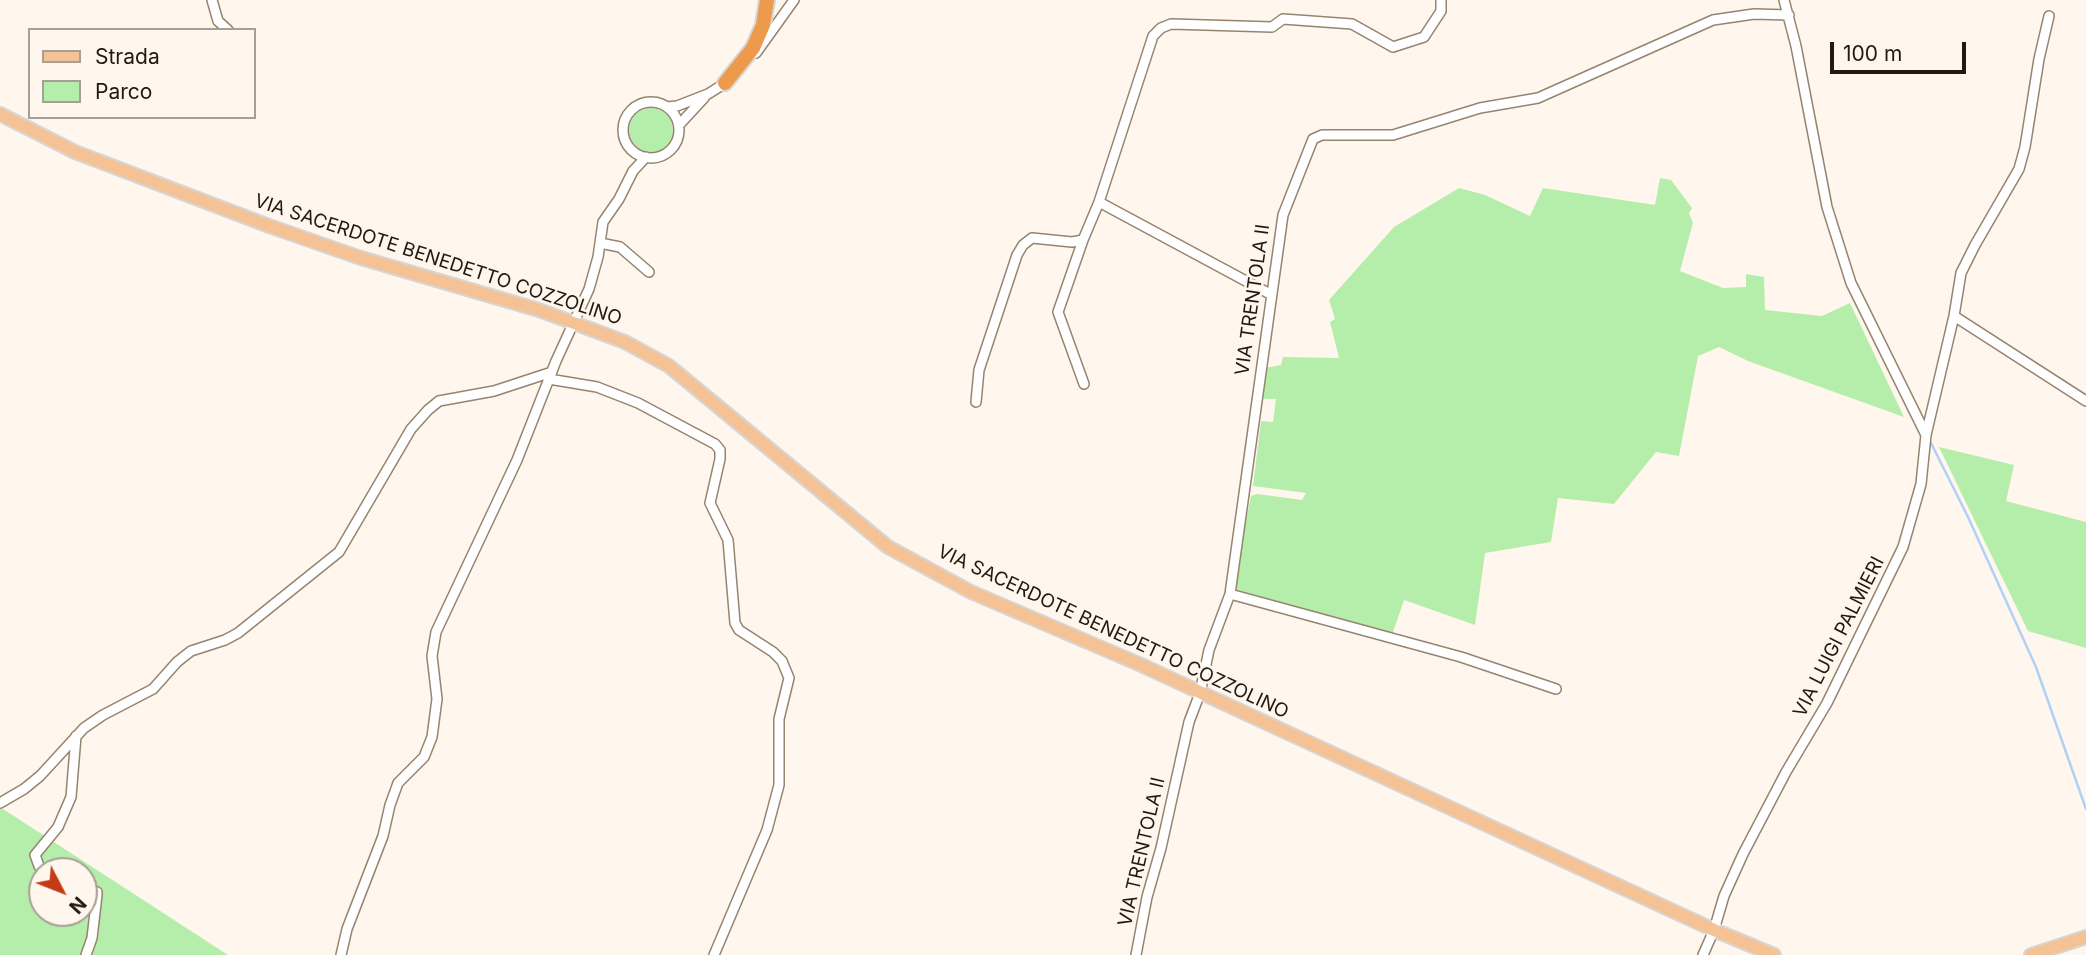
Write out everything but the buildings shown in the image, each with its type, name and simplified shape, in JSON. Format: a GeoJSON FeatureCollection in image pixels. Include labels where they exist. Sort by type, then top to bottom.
{"type":"FeatureCollection","features":[{"type":"Feature","properties":{"kind":"highway"},"geometry":{"type":"LineString","coordinates":[[725,83],[753,48],[763,25],[767,0]]}},
{"type":"Feature","properties":{"kind":"main road","name":"VIA SACERDOTE BENEDETTO COZZOLINO"},"geometry":{"type":"LineString","coordinates":[[0,114],[75,152],[269,226],[361,258],[539,310],[625,342],[669,366],[888,547],[971,592],[1200,693],[1714,930],[1774,955]]}},
{"type":"Feature","properties":{"kind":"main road"},"geometry":{"type":"LineString","coordinates":[[2031,955],[2086,937]]}},
{"type":"Feature","properties":{"kind":"street"},"geometry":{"type":"LineString","coordinates":[[212,0],[218,21],[226,28]]}},
{"type":"Feature","properties":{"kind":"street"},"geometry":{"type":"LineString","coordinates":[[679,124],[708,94],[745,68],[794,0]]}},
{"type":"Feature","properties":{"kind":"street"},"geometry":{"type":"LineString","coordinates":[[1084,384],[1058,312],[1099,202],[1153,36],[1161,28],[1171,24],[1272,27],[1283,19],[1352,24],[1394,47],[1424,37],[1441,11],[1441,0]]}},
{"type":"Feature","properties":{"kind":"street"},"geometry":{"type":"LineString","coordinates":[[1784,0],[1827,207],[1851,282],[1926,435]]}},
{"type":"Feature","properties":{"kind":"street","name":"VIA TRENTOLA II"},"geometry":{"type":"LineString","coordinates":[[1136,955],[1147,897],[1185,742],[1200,693],[1209,650],[1230,594],[1283,215],[1313,139],[1322,135],[1393,135],[1480,108],[1538,98],[1713,20],[1754,14],[1789,15]]}},
{"type":"Feature","properties":{"kind":"street","name":"VIA LUIGI PALMIERI"},"geometry":{"type":"LineString","coordinates":[[1703,955],[1724,896],[1751,839],[1827,703],[1903,547],[1921,484],[1926,435],[1954,316],[1961,273],[2019,169],[2049,16]]}},
{"type":"Feature","properties":{"kind":"street"},"geometry":{"type":"LineString","coordinates":[[667,107],[708,94]]}},
{"type":"Feature","properties":{"kind":"street"},"geometry":{"type":"LineString","coordinates":[[647,102],[657,102],[667,107],[679,124],[674,146],[656,158],[646,157],[632,150],[625,142],[624,121],[629,112],[647,102]]}},
{"type":"Feature","properties":{"kind":"street"},"geometry":{"type":"LineString","coordinates":[[632,150],[633,171]]}},
{"type":"Feature","properties":{"kind":"street"},"geometry":{"type":"LineString","coordinates":[[341,955],[347,929],[383,836],[398,783],[424,757],[432,737],[437,699],[432,656],[436,632],[517,460],[572,323],[589,289],[603,222],[619,199],[633,171],[646,157]]}},
{"type":"Feature","properties":{"kind":"street"},"geometry":{"type":"LineString","coordinates":[[1099,202],[1270,294]]}},
{"type":"Feature","properties":{"kind":"street"},"geometry":{"type":"LineString","coordinates":[[976,402],[979,370],[1017,255],[1023,245],[1032,238],[1072,242],[1083,240]]}},
{"type":"Feature","properties":{"kind":"street"},"geometry":{"type":"LineString","coordinates":[[600,243],[620,247],[649,272]]}},
{"type":"Feature","properties":{"kind":"street"},"geometry":{"type":"LineString","coordinates":[[1954,316],[2086,401]]}},
{"type":"Feature","properties":{"kind":"street"},"geometry":{"type":"LineString","coordinates":[[0,803],[40,776],[76,737],[103,715],[153,689],[191,651],[238,633],[339,552],[411,429],[439,401],[494,391],[551,375],[597,387],[638,404],[715,444],[720,450],[710,503],[728,540],[735,623],[739,630],[782,661],[789,678],[779,719],[779,785],[767,830],[714,955]]}},
{"type":"Feature","properties":{"kind":"street"},"geometry":{"type":"LineString","coordinates":[[1230,594],[1461,657],[1556,690]]}},
{"type":"Feature","properties":{"kind":"street"},"geometry":{"type":"LineString","coordinates":[[36,857],[58,827],[71,797],[76,737]]}},
{"type":"Feature","properties":{"kind":"street"},"geometry":{"type":"LineString","coordinates":[[86,955],[93,927]]}},
{"type":"Feature","properties":{"kind":"green space"},"geometry":{"type":"Polygon","coordinates":[[[651,108],[660,109],[667,114],[672,121],[672,139],[667,146],[660,151],[651,152],[642,151],[635,146],[630,139],[629,130],[630,121],[635,114],[642,109],[651,108]]]}},
{"type":"Feature","properties":{"kind":"green space"},"geometry":{"type":"Polygon","coordinates":[[[1660,178],[1671,180],[1692,208],[1689,213],[1693,223],[1680,271],[1723,288],[1746,287],[1746,274],[1764,277],[1765,310],[1822,316],[1850,303],[1904,417],[1748,361],[1719,347],[1698,356],[1679,456],[1656,452],[1614,504],[1558,498],[1551,542],[1485,553],[1475,625],[1404,600],[1392,635],[1232,588],[1251,496],[1257,494],[1302,500],[1306,493],[1253,486],[1261,421],[1273,422],[1276,399],[1263,399],[1265,368],[1281,365],[1283,357],[1339,358],[1330,322],[1335,319],[1329,300],[1394,227],[1459,188],[1485,195],[1530,216],[1543,188],[1655,205],[1660,178]]]}},
{"type":"Feature","properties":{"kind":"green space"},"geometry":{"type":"Polygon","coordinates":[[[1939,447],[2014,465],[2006,501],[2086,522],[2086,648],[2028,631],[1939,447]]]}},
{"type":"Feature","properties":{"kind":"green space"},"geometry":{"type":"Polygon","coordinates":[[[0,807],[77,857],[28,857],[28,927],[98,927],[98,871],[228,955],[0,955],[0,807]]]}},
{"type":"Feature","properties":{"kind":"waterway"},"geometry":{"type":"LineString","coordinates":[[1931,443],[2036,667],[2086,809]]}}]}
